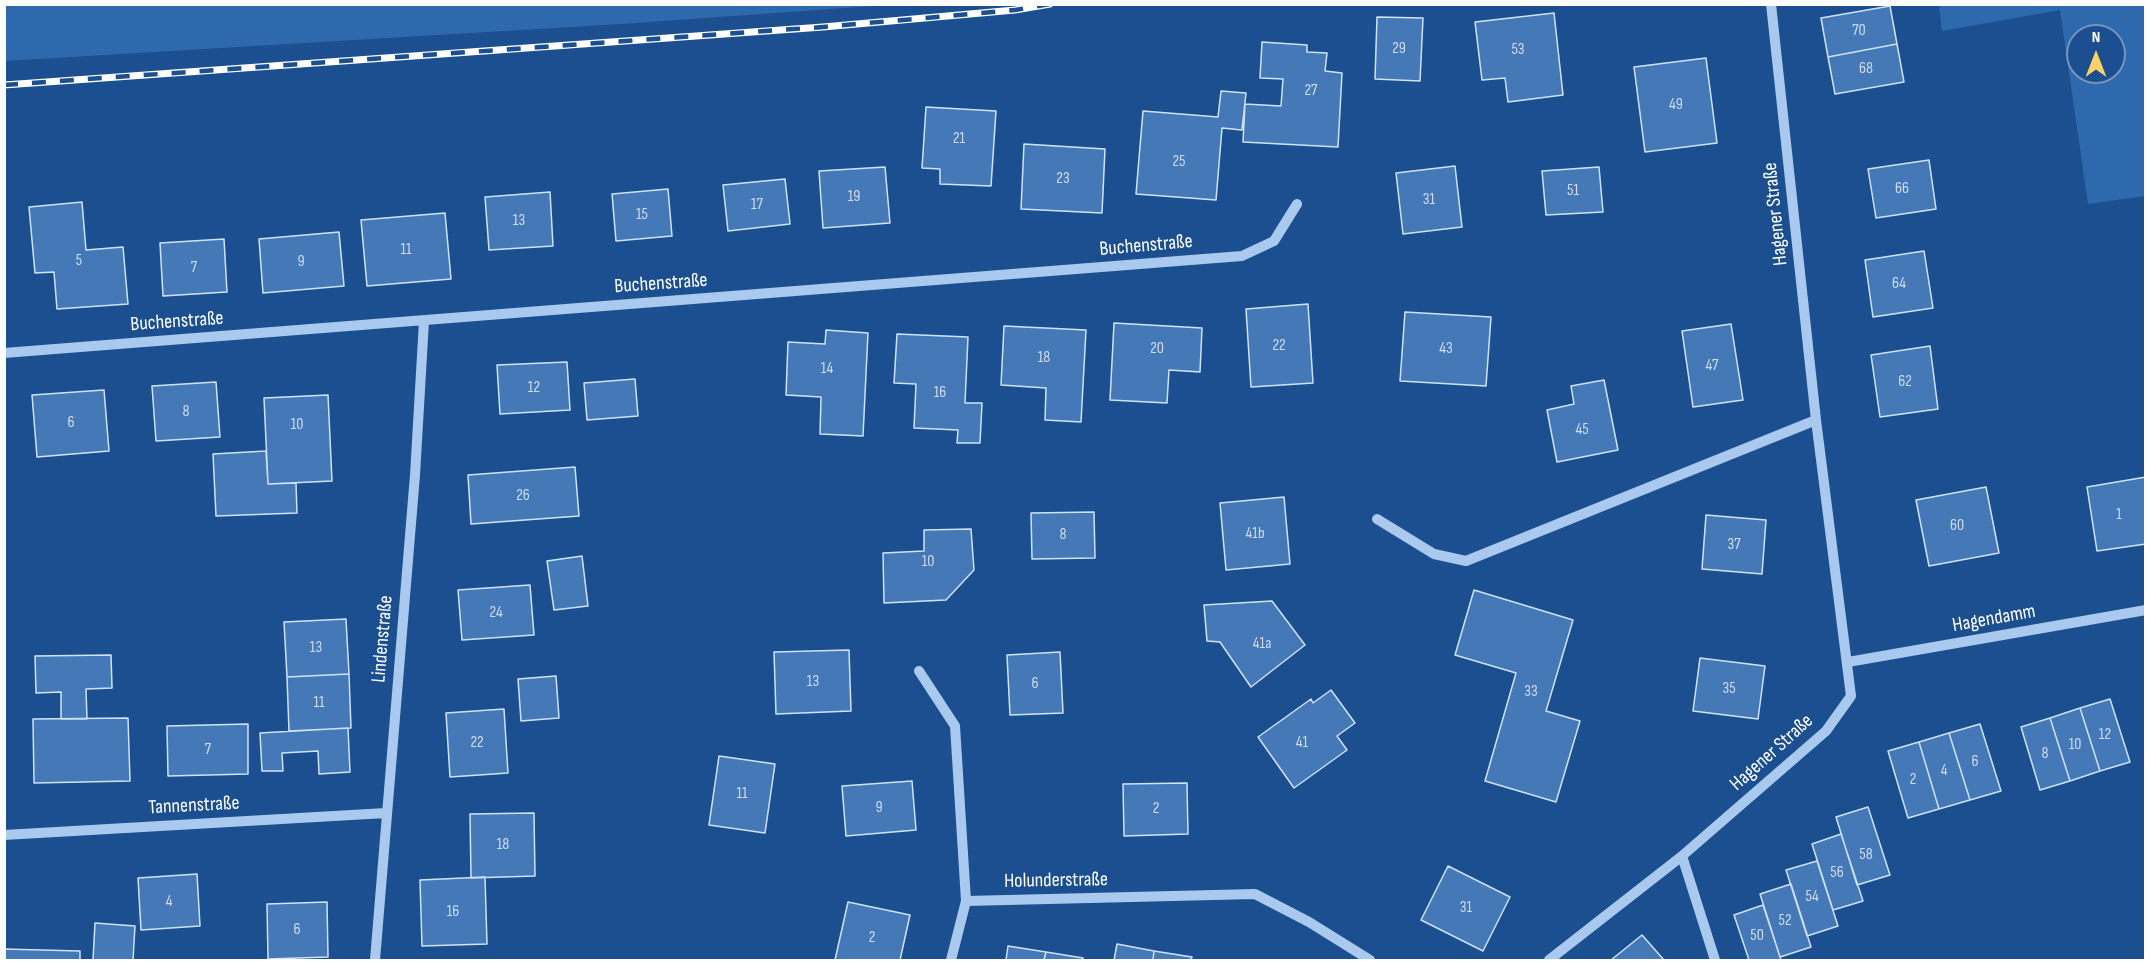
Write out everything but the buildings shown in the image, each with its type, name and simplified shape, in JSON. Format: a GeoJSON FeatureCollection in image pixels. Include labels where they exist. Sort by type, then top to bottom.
{"type":"FeatureCollection","features":[{"type":"Feature","properties":{"kind":"street","name":"Hagener Straße"},"geometry":{"type":"LineString","coordinates":[[1549,960],[1682,856],[1826,731],[1851,696],[1816,420],[1771,4]]}},
{"type":"Feature","properties":{"kind":"street","name":"Buchenstraße"},"geometry":{"type":"LineString","coordinates":[[4,353],[1242,256],[1274,241],[1297,204]]}},
{"type":"Feature","properties":{"kind":"street","name":"Lindenstraße"},"geometry":{"type":"LineString","coordinates":[[375,960],[415,476],[424,321]]}},
{"type":"Feature","properties":{"kind":"street"},"geometry":{"type":"LineString","coordinates":[[1377,519],[1434,554],[1466,561],[1816,420]]}},
{"type":"Feature","properties":{"kind":"street","name":"Hagendamm"},"geometry":{"type":"LineString","coordinates":[[1848,662],[2145,610]]}},
{"type":"Feature","properties":{"kind":"street"},"geometry":{"type":"LineString","coordinates":[[919,671],[955,726],[966,901],[951,960]]}},
{"type":"Feature","properties":{"kind":"street","name":"Tannenstraße"},"geometry":{"type":"LineString","coordinates":[[4,835],[386,813]]}},
{"type":"Feature","properties":{"kind":"street"},"geometry":{"type":"LineString","coordinates":[[1682,856],[1715,960]]}},
{"type":"Feature","properties":{"kind":"street","name":"Holunderstraße"},"geometry":{"type":"LineString","coordinates":[[966,901],[1255,894],[1309,922],[1370,960]]}},
{"type":"Feature","properties":{"kind":"shaded area"},"geometry":{"type":"Polygon","coordinates":[[[5,4],[887,5],[621,24],[5,61],[5,4]]]}},
{"type":"Feature","properties":{"kind":"shaded area"},"geometry":{"type":"Polygon","coordinates":[[[1939,5],[2145,5],[2145,196],[2088,204],[2071,84],[2126,84],[2126,24],[2066,24],[2066,52],[2060,10],[1942,31],[1939,5]]]}},
{"type":"Feature","properties":{"kind":"railway"},"geometry":{"type":"LineString","coordinates":[[4,85],[823,27],[1015,10],[1050,4]]}}]}
